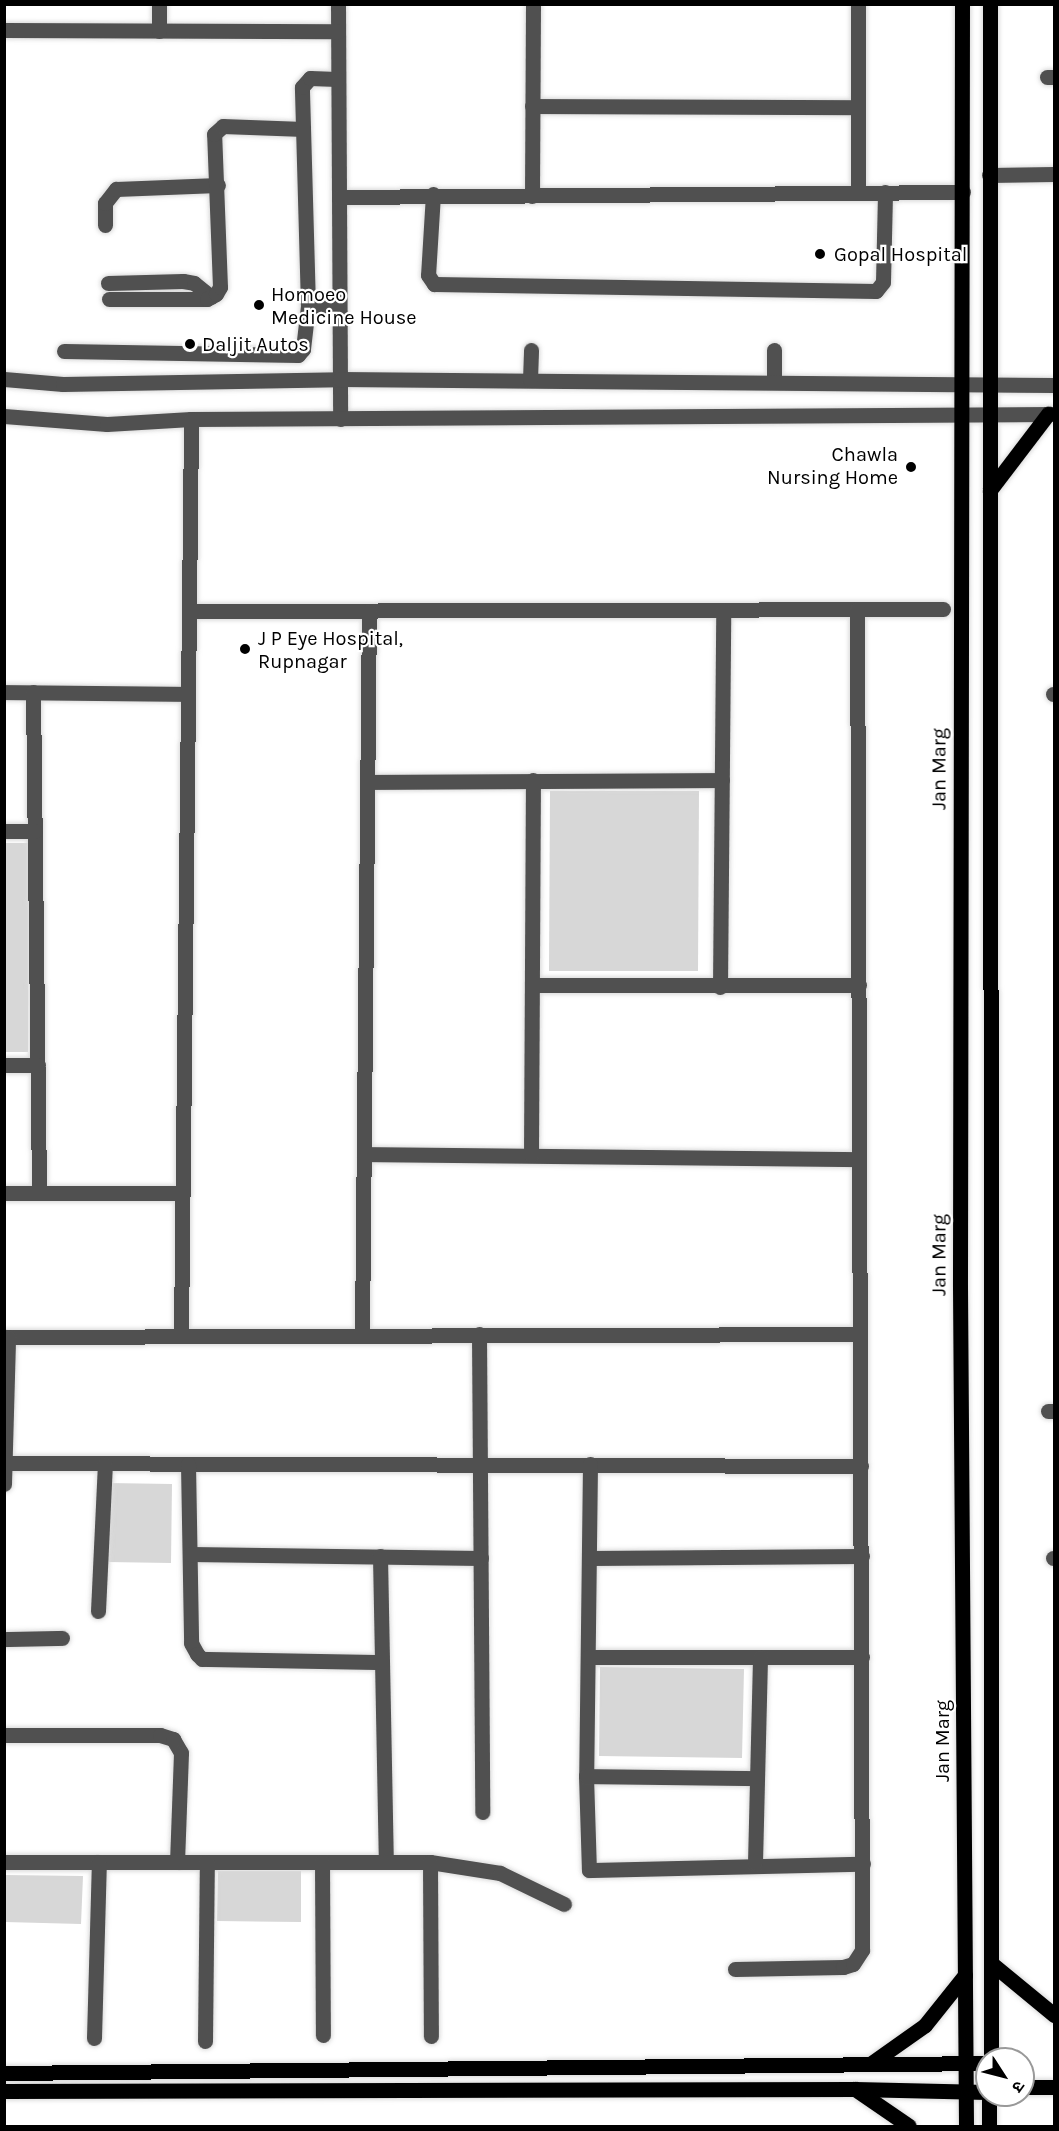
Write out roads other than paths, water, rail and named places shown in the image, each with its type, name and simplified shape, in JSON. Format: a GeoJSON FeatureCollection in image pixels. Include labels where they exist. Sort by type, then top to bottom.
{"type":"FeatureCollection","features":[{"type":"Feature","properties":{"kind":"main road","name":"Jan Marg"},"geometry":{"type":"LineString","coordinates":[[962,4],[964,414],[960,733],[966,2127]]}},
{"type":"Feature","properties":{"kind":"main road"},"geometry":{"type":"LineString","coordinates":[[990,4],[991,2047]]}},
{"type":"Feature","properties":{"kind":"main road"},"geometry":{"type":"LineString","coordinates":[[990,490],[1051,414]]}},
{"type":"Feature","properties":{"kind":"main road"},"geometry":{"type":"LineString","coordinates":[[991,1963],[1054,2015]]}},
{"type":"Feature","properties":{"kind":"main road"},"geometry":{"type":"LineString","coordinates":[[870,2064],[925,2025],[965,1975]]}},
{"type":"Feature","properties":{"kind":"main road"},"geometry":{"type":"LineString","coordinates":[[4,2073],[975,2063]]}},
{"type":"Feature","properties":{"kind":"main road"},"geometry":{"type":"LineString","coordinates":[[1035,2085],[1054,2087]]}},
{"type":"Feature","properties":{"kind":"main road"},"geometry":{"type":"LineString","coordinates":[[855,2089],[909,2127]]}},
{"type":"Feature","properties":{"kind":"main road"},"geometry":{"type":"LineString","coordinates":[[4,2091],[855,2089],[975,2092]]}},
{"type":"Feature","properties":{"kind":"main road"},"geometry":{"type":"LineString","coordinates":[[988,2107],[989,2127]]}},
{"type":"Feature","properties":{"kind":"street"},"geometry":{"type":"LineString","coordinates":[[159,4],[159,31]]}},
{"type":"Feature","properties":{"kind":"street"},"geometry":{"type":"LineString","coordinates":[[338,4],[340,419]]}},
{"type":"Feature","properties":{"kind":"street"},"geometry":{"type":"LineString","coordinates":[[532,196],[533,4]]}},
{"type":"Feature","properties":{"kind":"street"},"geometry":{"type":"LineString","coordinates":[[858,4],[858,191]]}},
{"type":"Feature","properties":{"kind":"street"},"geometry":{"type":"LineString","coordinates":[[4,30],[338,31]]}},
{"type":"Feature","properties":{"kind":"street"},"geometry":{"type":"LineString","coordinates":[[64,351],[298,354],[303,349],[308,306],[303,129],[304,82],[310,78],[337,79]]}},
{"type":"Feature","properties":{"kind":"street"},"geometry":{"type":"LineString","coordinates":[[532,106],[858,107]]}},
{"type":"Feature","properties":{"kind":"street"},"geometry":{"type":"LineString","coordinates":[[109,299],[211,297],[220,286],[218,185],[214,134],[218,129],[303,129]]}},
{"type":"Feature","properties":{"kind":"street"},"geometry":{"type":"LineString","coordinates":[[989,175],[1054,174]]}},
{"type":"Feature","properties":{"kind":"street"},"geometry":{"type":"LineString","coordinates":[[105,225],[105,203],[116,189],[218,185]]}},
{"type":"Feature","properties":{"kind":"street"},"geometry":{"type":"LineString","coordinates":[[433,194],[428,275],[434,284],[876,291],[884,282],[885,192]]}},
{"type":"Feature","properties":{"kind":"street"},"geometry":{"type":"LineString","coordinates":[[339,196],[963,192]]}},
{"type":"Feature","properties":{"kind":"street"},"geometry":{"type":"LineString","coordinates":[[108,284],[183,281],[194,283],[211,297]]}},
{"type":"Feature","properties":{"kind":"street"},"geometry":{"type":"LineString","coordinates":[[308,306],[339,305]]}},
{"type":"Feature","properties":{"kind":"street"},"geometry":{"type":"LineString","coordinates":[[530,380],[531,350]]}},
{"type":"Feature","properties":{"kind":"street"},"geometry":{"type":"LineString","coordinates":[[774,350],[774,381]]}},
{"type":"Feature","properties":{"kind":"street"},"geometry":{"type":"LineString","coordinates":[[4,380],[64,384],[340,378],[963,382],[1054,385]]}},
{"type":"Feature","properties":{"kind":"street"},"geometry":{"type":"LineString","coordinates":[[4,416],[107,424],[191,418],[1051,414]]}},
{"type":"Feature","properties":{"kind":"street"},"geometry":{"type":"LineString","coordinates":[[182,1334],[191,418]]}},
{"type":"Feature","properties":{"kind":"street"},"geometry":{"type":"LineString","coordinates":[[735,1969],[853,1964],[862,1950],[857,609]]}},
{"type":"Feature","properties":{"kind":"street"},"geometry":{"type":"LineString","coordinates":[[189,611],[943,609]]}},
{"type":"Feature","properties":{"kind":"street"},"geometry":{"type":"LineString","coordinates":[[362,1334],[369,610]]}},
{"type":"Feature","properties":{"kind":"street"},"geometry":{"type":"LineString","coordinates":[[720,987],[723,610]]}},
{"type":"Feature","properties":{"kind":"street"},"geometry":{"type":"LineString","coordinates":[[4,692],[188,694]]}},
{"type":"Feature","properties":{"kind":"street"},"geometry":{"type":"LineString","coordinates":[[33,692],[39,1193]]}},
{"type":"Feature","properties":{"kind":"street"},"geometry":{"type":"LineString","coordinates":[[531,1155],[533,780]]}},
{"type":"Feature","properties":{"kind":"street"},"geometry":{"type":"LineString","coordinates":[[368,782],[722,780]]}},
{"type":"Feature","properties":{"kind":"street"},"geometry":{"type":"LineString","coordinates":[[4,831],[35,831]]}},
{"type":"Feature","properties":{"kind":"street"},"geometry":{"type":"LineString","coordinates":[[532,985],[720,987],[859,985]]}},
{"type":"Feature","properties":{"kind":"street"},"geometry":{"type":"LineString","coordinates":[[4,1065],[38,1065]]}},
{"type":"Feature","properties":{"kind":"street"},"geometry":{"type":"LineString","coordinates":[[364,1154],[860,1159]]}},
{"type":"Feature","properties":{"kind":"street"},"geometry":{"type":"LineString","coordinates":[[4,1193],[183,1193]]}},
{"type":"Feature","properties":{"kind":"street"},"geometry":{"type":"LineString","coordinates":[[4,1484],[6,1337],[182,1334],[860,1334]]}},
{"type":"Feature","properties":{"kind":"street"},"geometry":{"type":"LineString","coordinates":[[479,1334],[482,1812]]}},
{"type":"Feature","properties":{"kind":"street"},"geometry":{"type":"LineString","coordinates":[[5,1463],[861,1466]]}},
{"type":"Feature","properties":{"kind":"street"},"geometry":{"type":"LineString","coordinates":[[98,1611],[105,1464]]}},
{"type":"Feature","properties":{"kind":"street"},"geometry":{"type":"LineString","coordinates":[[188,1464],[191,1643],[202,1659],[382,1662]]}},
{"type":"Feature","properties":{"kind":"street"},"geometry":{"type":"LineString","coordinates":[[590,1464],[586,1776],[589,1870],[755,1863],[863,1864]]}},
{"type":"Feature","properties":{"kind":"street"},"geometry":{"type":"LineString","coordinates":[[190,1554],[481,1558]]}},
{"type":"Feature","properties":{"kind":"street"},"geometry":{"type":"LineString","coordinates":[[380,1556],[386,1862]]}},
{"type":"Feature","properties":{"kind":"street"},"geometry":{"type":"LineString","coordinates":[[589,1558],[862,1556]]}},
{"type":"Feature","properties":{"kind":"street"},"geometry":{"type":"LineString","coordinates":[[4,1639],[62,1638]]}},
{"type":"Feature","properties":{"kind":"street"},"geometry":{"type":"LineString","coordinates":[[755,1863],[760,1657]]}},
{"type":"Feature","properties":{"kind":"street"},"geometry":{"type":"LineString","coordinates":[[588,1658],[862,1657]]}},
{"type":"Feature","properties":{"kind":"street"},"geometry":{"type":"LineString","coordinates":[[4,1735],[160,1735],[173,1739],[181,1753],[177,1862]]}},
{"type":"Feature","properties":{"kind":"street"},"geometry":{"type":"LineString","coordinates":[[586,1776],[757,1778]]}},
{"type":"Feature","properties":{"kind":"street"},"geometry":{"type":"LineString","coordinates":[[4,1862],[430,1862],[500,1873],[564,1904]]}},
{"type":"Feature","properties":{"kind":"street"},"geometry":{"type":"LineString","coordinates":[[94,2038],[99,1862]]}},
{"type":"Feature","properties":{"kind":"street"},"geometry":{"type":"LineString","coordinates":[[205,2041],[207,1862]]}},
{"type":"Feature","properties":{"kind":"street"},"geometry":{"type":"LineString","coordinates":[[430,1862],[431,2036]]}},
{"type":"Feature","properties":{"kind":"street"},"geometry":{"type":"LineString","coordinates":[[322,1863],[323,2035]]}},
{"type":"Feature","properties":{"kind":"place","name":"Gopal Hospital"},"geometry":{"type":"Point","coordinates":[820,254]}},
{"type":"Feature","properties":{"kind":"place","name":"Homoeo Medicine House"},"geometry":{"type":"Point","coordinates":[259,305]}},
{"type":"Feature","properties":{"kind":"place","name":"Daljit Autos"},"geometry":{"type":"Point","coordinates":[190,344]}},
{"type":"Feature","properties":{"kind":"place","name":"Chawla Nursing Home"},"geometry":{"type":"Point","coordinates":[911,467]}},
{"type":"Feature","properties":{"kind":"place","name":"J P Eye Hospital, Rupnagar"},"geometry":{"type":"Point","coordinates":[245,649]}}]}
